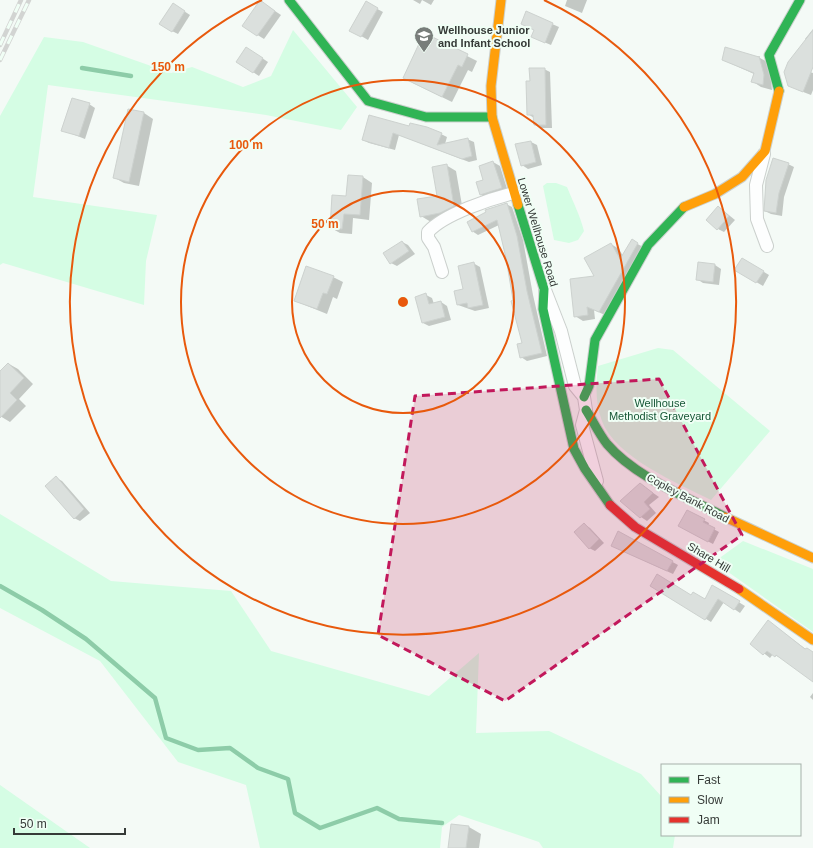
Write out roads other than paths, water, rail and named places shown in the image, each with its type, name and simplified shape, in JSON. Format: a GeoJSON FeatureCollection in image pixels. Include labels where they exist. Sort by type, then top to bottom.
{"type":"FeatureCollection","features":[{"type":"Feature","properties":{"kind":"street"},"geometry":{"type":"LineString","coordinates":[[289,0],[368,102],[426,116],[492,117]]}},
{"type":"Feature","properties":{"kind":"street","name":"Lower Wellhouse Road"},"geometry":{"type":"LineString","coordinates":[[501,0],[491,86],[492,117],[544,289],[543,309],[574,449],[585,469],[599,488]]}},
{"type":"Feature","properties":{"kind":"street"},"geometry":{"type":"LineString","coordinates":[[767,246],[757,219],[756,185],[779,89],[769,55],[800,0]]}},
{"type":"Feature","properties":{"kind":"street"},"geometry":{"type":"LineString","coordinates":[[584,397],[589,386],[595,340],[648,245],[684,207],[715,194],[742,177],[765,151]]}},
{"type":"Feature","properties":{"kind":"street"},"geometry":{"type":"LineString","coordinates":[[442,272],[434,247],[428,238],[428,232],[442,222],[476,206],[514,193]]}},
{"type":"Feature","properties":{"kind":"street","name":"Copley Bank Road"},"geometry":{"type":"LineString","coordinates":[[544,289],[560,330],[575,386],[584,397],[586,410],[582,425],[599,488]]}},
{"type":"Feature","properties":{"kind":"street","name":"Copley Bank Road"},"geometry":{"type":"LineString","coordinates":[[586,410],[608,444],[621,457],[644,475],[739,524],[813,558]]}},
{"type":"Feature","properties":{"kind":"street","name":"Share Hill"},"geometry":{"type":"LineString","coordinates":[[599,488],[613,509],[635,527],[757,600],[813,640]]}},
{"type":"Feature","properties":{"kind":"waterway"},"geometry":{"type":"LineString","coordinates":[[82,68],[131,76]]}},
{"type":"Feature","properties":{"kind":"waterway"},"geometry":{"type":"LineString","coordinates":[[0,586],[42,610],[86,639],[155,698],[166,738],[198,750],[230,748],[258,768],[288,779],[295,813],[320,828],[377,808],[399,819],[442,823]]}},
{"type":"Feature","properties":{"kind":"railway"},"geometry":{"type":"LineString","coordinates":[[0,45],[21,0]]}},
{"type":"Feature","properties":{"kind":"railway"},"geometry":{"type":"LineString","coordinates":[[0,60],[29,0]]}},
{"type":"Feature","properties":{"kind":"place","name":"Wellhouse Junior and Infant School"},"geometry":{"type":"Point","coordinates":[424,53]}},
{"type":"Feature","properties":{"kind":"park label","name":"Wellhouse Methodist Graveyard"},"geometry":{"type":"Point","coordinates":[660,409]}}]}
